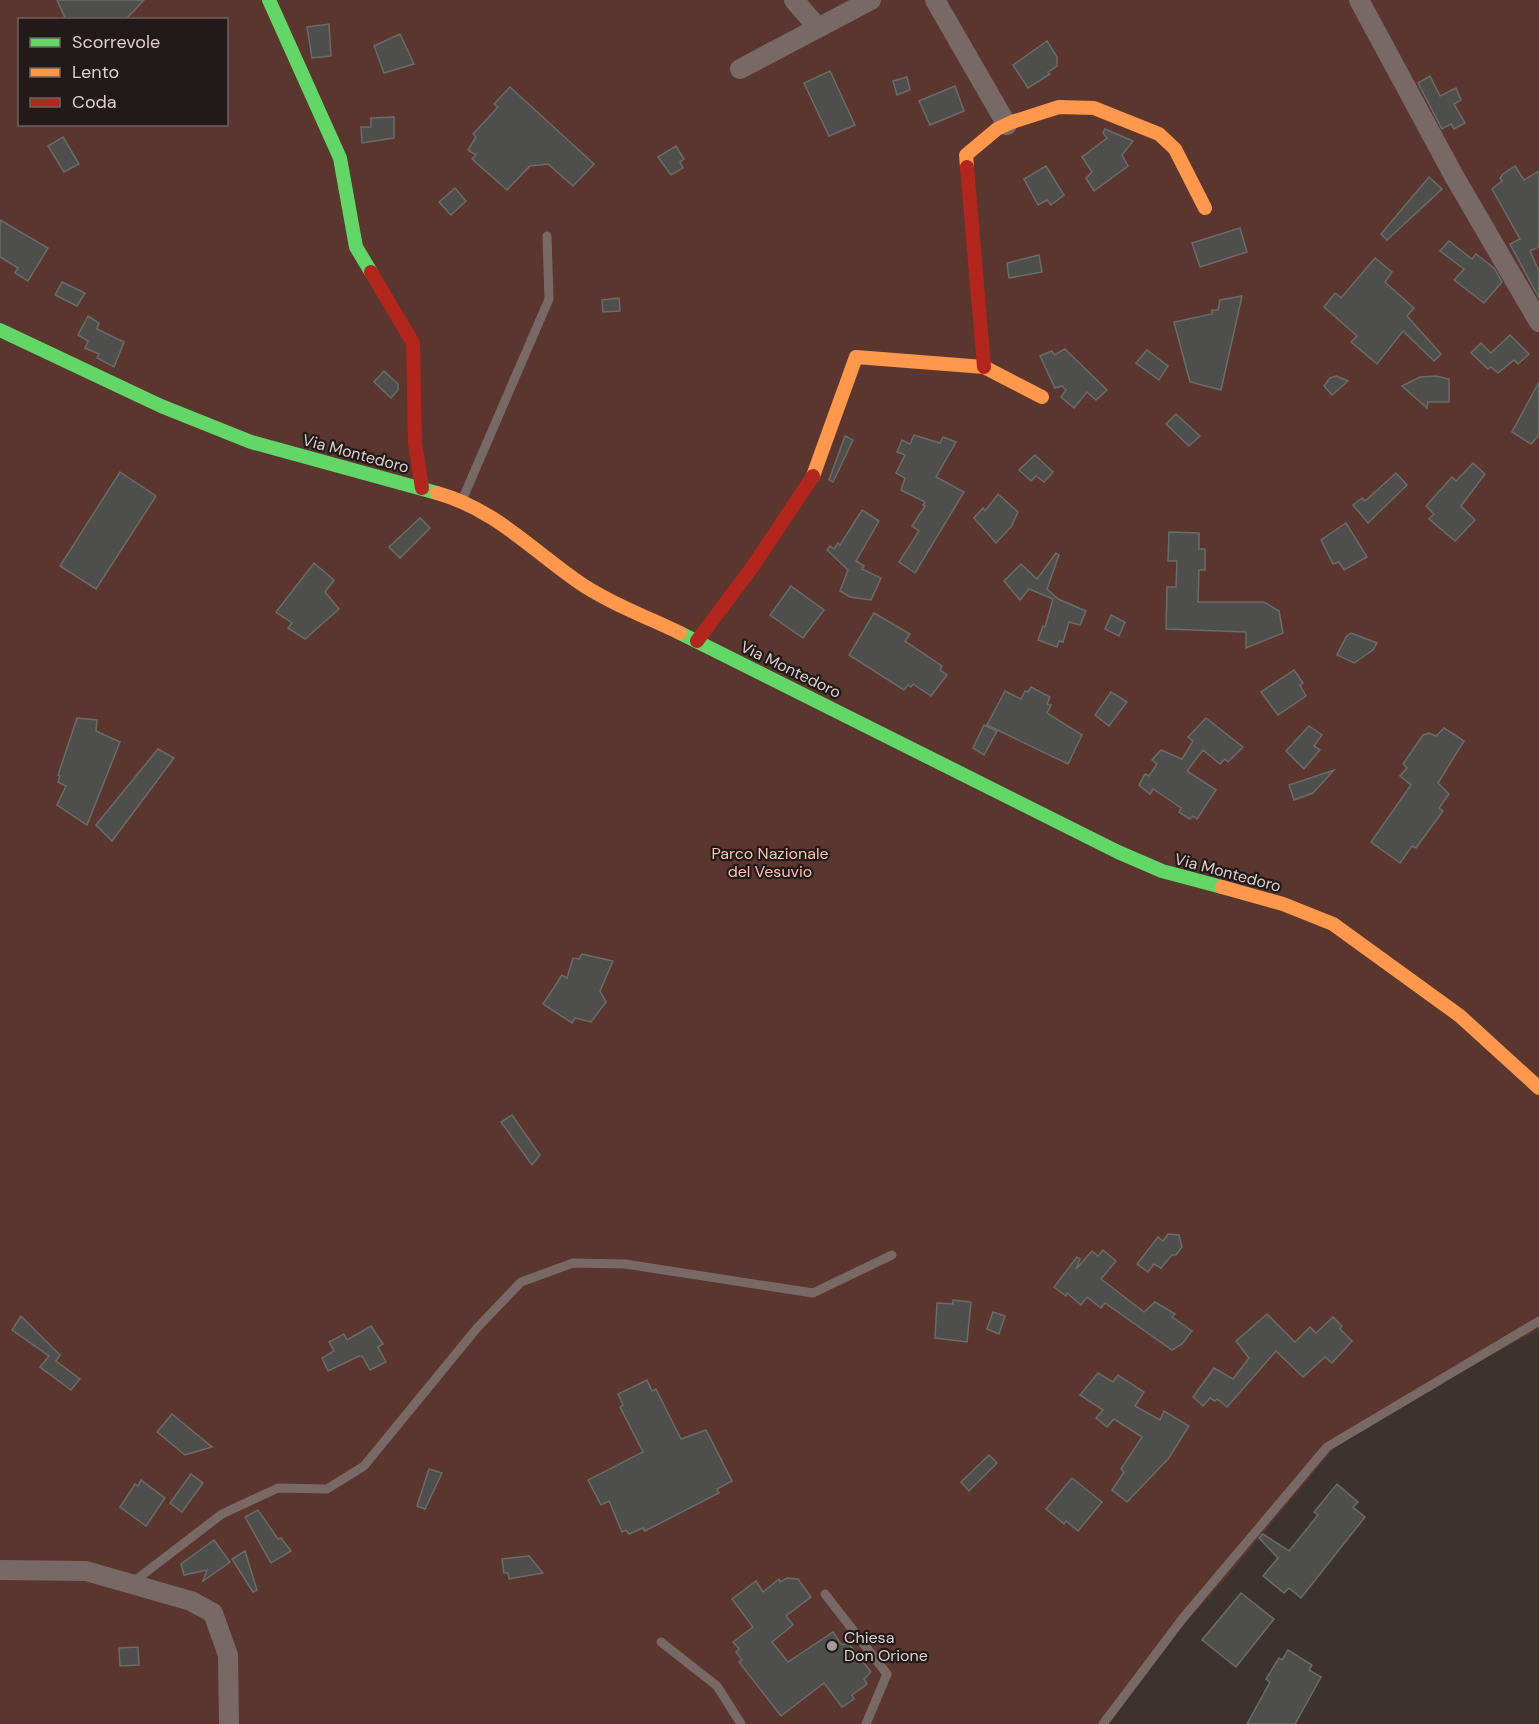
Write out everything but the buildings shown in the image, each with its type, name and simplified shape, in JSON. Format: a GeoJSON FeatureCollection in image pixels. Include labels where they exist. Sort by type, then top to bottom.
{"type":"FeatureCollection","features":[{"type":"Feature","properties":{"kind":"street"},"geometry":{"type":"LineString","coordinates":[[269,0],[340,158],[356,247],[413,343],[415,443],[422,488]]}},
{"type":"Feature","properties":{"kind":"street"},"geometry":{"type":"LineString","coordinates":[[794,0],[818,28]]}},
{"type":"Feature","properties":{"kind":"street"},"geometry":{"type":"LineString","coordinates":[[740,69],[871,0]]}},
{"type":"Feature","properties":{"kind":"street"},"geometry":{"type":"LineString","coordinates":[[935,0],[1006,125]]}},
{"type":"Feature","properties":{"kind":"street"},"geometry":{"type":"LineString","coordinates":[[1359,0],[1454,176],[1539,322]]}},
{"type":"Feature","properties":{"kind":"street"},"geometry":{"type":"LineString","coordinates":[[984,367],[966,155],[997,129],[1059,107],[1094,108],[1134,123],[1159,134],[1175,149],[1205,208]]}},
{"type":"Feature","properties":{"kind":"street","name":"Via Montedoro"},"geometry":{"type":"LineString","coordinates":[[0,330],[161,406],[251,442],[462,500],[488,513],[579,583],[1118,852],[1162,871],[1283,904],[1333,924],[1460,1016],[1539,1088]]}},
{"type":"Feature","properties":{"kind":"street"},"geometry":{"type":"LineString","coordinates":[[697,640],[753,566],[817,470],[856,357],[984,367],[1042,397]]}},
{"type":"Feature","properties":{"kind":"street"},"geometry":{"type":"LineString","coordinates":[[0,1570],[86,1571],[191,1600],[213,1613],[228,1655],[229,1724]]}},
{"type":"Feature","properties":{"kind":"lane"},"geometry":{"type":"LineString","coordinates":[[462,500],[549,299],[547,236]]}},
{"type":"Feature","properties":{"kind":"lane"},"geometry":{"type":"LineString","coordinates":[[131,1584],[222,1514],[278,1488],[327,1489],[364,1466],[477,1328],[521,1282],[573,1263],[625,1264],[813,1293],[892,1254]]}},
{"type":"Feature","properties":{"kind":"lane"},"geometry":{"type":"LineString","coordinates":[[1103,1724],[1183,1618],[1328,1447],[1539,1320]]}},
{"type":"Feature","properties":{"kind":"lane"},"geometry":{"type":"LineString","coordinates":[[825,1594],[887,1674],[866,1724]]}},
{"type":"Feature","properties":{"kind":"lane"},"geometry":{"type":"LineString","coordinates":[[661,1642],[717,1686],[741,1724]]}},
{"type":"Feature","properties":{"kind":"green space","name":"Parco Nazionale del Vesuvio"},"geometry":{"type":"Polygon","coordinates":[[[0,0],[1539,0],[1539,1329],[1452,1377],[1334,1448],[1225,1579],[1159,1652],[1109,1724],[0,1724],[0,0]]]}},
{"type":"Feature","properties":{"kind":"traffic: fast"},"geometry":{"type":"LineString","coordinates":[[269,0],[340,158],[356,247],[371,272]]}},
{"type":"Feature","properties":{"kind":"traffic: fast"},"geometry":{"type":"LineString","coordinates":[[0,330],[161,406],[251,442],[437,493]]}},
{"type":"Feature","properties":{"kind":"traffic: fast"},"geometry":{"type":"LineString","coordinates":[[680,633],[1118,852],[1162,871],[1222,887]]}},
{"type":"Feature","properties":{"kind":"traffic: slow"},"geometry":{"type":"LineString","coordinates":[[967,167],[966,155],[997,129],[1012,122],[1059,107],[1094,108],[1159,134],[1175,149],[1205,208]]}},
{"type":"Feature","properties":{"kind":"traffic: slow"},"geometry":{"type":"LineString","coordinates":[[813,476],[856,357],[984,367],[1042,397]]}},
{"type":"Feature","properties":{"kind":"traffic: slow"},"geometry":{"type":"LineString","coordinates":[[437,493],[457,500],[494,519],[588,588],[680,633]]}},
{"type":"Feature","properties":{"kind":"traffic: slow"},"geometry":{"type":"LineString","coordinates":[[1222,887],[1283,904],[1333,924],[1460,1016],[1539,1088]]}},
{"type":"Feature","properties":{"kind":"traffic: jam"},"geometry":{"type":"LineString","coordinates":[[967,167],[984,367]]}},
{"type":"Feature","properties":{"kind":"traffic: jam"},"geometry":{"type":"LineString","coordinates":[[371,272],[413,343],[415,443],[422,488]]}},
{"type":"Feature","properties":{"kind":"traffic: jam"},"geometry":{"type":"LineString","coordinates":[[697,641],[753,566],[813,476]]}},
{"type":"Feature","properties":{"kind":"place","name":"Chiesa Don Orione"},"geometry":{"type":"Point","coordinates":[832,1646]}}]}
